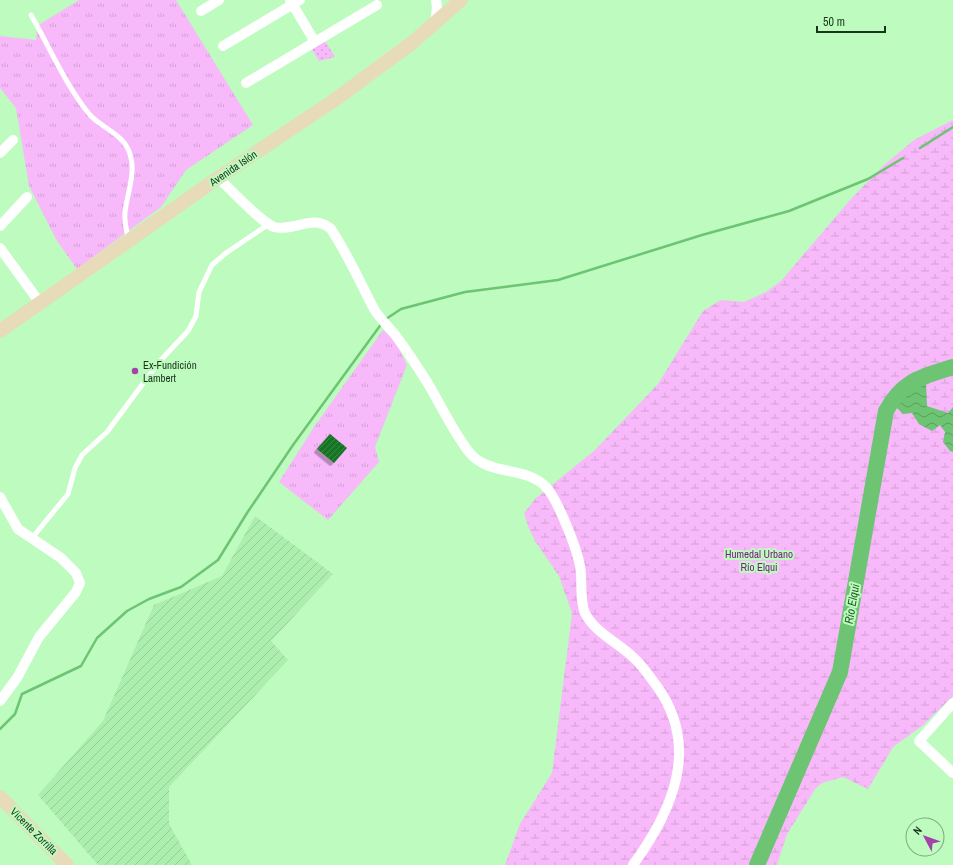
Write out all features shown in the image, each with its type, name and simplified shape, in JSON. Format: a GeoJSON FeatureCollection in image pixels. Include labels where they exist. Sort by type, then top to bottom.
{"type":"FeatureCollection","features":[{"type":"Feature","properties":{"kind":"main road","name":"Avenida Islón"},"geometry":{"type":"LineString","coordinates":[[0,331],[218,178],[336,99],[413,42],[461,0]]}},
{"type":"Feature","properties":{"kind":"main road","name":"Vicente Zorrilla"},"geometry":{"type":"LineString","coordinates":[[0,797],[67,865]]}},
{"type":"Feature","properties":{"kind":"street"},"geometry":{"type":"LineString","coordinates":[[201,11],[219,0]]}},
{"type":"Feature","properties":{"kind":"street"},"geometry":{"type":"LineString","coordinates":[[435,23],[437,8],[436,0]]}},
{"type":"Feature","properties":{"kind":"street"},"geometry":{"type":"LineString","coordinates":[[223,46],[294,1],[315,42]]}},
{"type":"Feature","properties":{"kind":"street"},"geometry":{"type":"LineString","coordinates":[[246,83],[377,5]]}},
{"type":"Feature","properties":{"kind":"street"},"geometry":{"type":"LineString","coordinates":[[0,153],[13,140]]}},
{"type":"Feature","properties":{"kind":"street"},"geometry":{"type":"LineString","coordinates":[[218,178],[269,224],[286,228],[317,222],[328,226],[348,256],[382,321],[395,335],[414,361],[455,433],[475,459],[490,467],[533,478],[548,489],[578,558],[582,603],[586,614],[603,632],[642,665],[670,707],[676,724],[680,742],[678,772],[672,793],[658,823],[633,865]]}},
{"type":"Feature","properties":{"kind":"street"},"geometry":{"type":"LineString","coordinates":[[0,226],[27,197]]}},
{"type":"Feature","properties":{"kind":"street"},"geometry":{"type":"LineString","coordinates":[[0,248],[40,303]]}},
{"type":"Feature","properties":{"kind":"street"},"geometry":{"type":"LineString","coordinates":[[0,497],[18,529],[61,558],[79,578],[79,587],[39,637],[17,678],[0,700]]}},
{"type":"Feature","properties":{"kind":"street"},"geometry":{"type":"LineString","coordinates":[[953,703],[919,741],[953,773]]}},
{"type":"Feature","properties":{"kind":"lane"},"geometry":{"type":"LineString","coordinates":[[31,15],[80,103],[95,120],[112,131],[126,143],[131,158],[130,182],[125,214],[128,241]]}},
{"type":"Feature","properties":{"kind":"lane"},"geometry":{"type":"LineString","coordinates":[[32,538],[68,494],[75,468],[82,455],[107,432],[159,362],[188,331],[196,316],[199,292],[212,265],[226,253],[269,224]]}},
{"type":"Feature","properties":{"kind":"shaded area"},"geometry":{"type":"Polygon","coordinates":[[[255,516],[333,574],[271,641],[288,660],[169,787],[169,824],[192,865],[98,865],[38,795],[103,721],[154,605],[222,576],[255,516]]]}},
{"type":"Feature","properties":{"kind":"green space"},"geometry":{"type":"Polygon","coordinates":[[[79,0],[176,0],[253,125],[186,170],[161,207],[77,269],[57,241],[29,186],[16,108],[0,88],[0,36],[36,40],[37,26],[79,0]]]}},
{"type":"Feature","properties":{"kind":"green space"},"geometry":{"type":"Polygon","coordinates":[[[325,41],[335,57],[319,61],[311,48],[325,41]]]}},
{"type":"Feature","properties":{"kind":"green space","name":"Humedal Urbano Río Elqui"},"geometry":{"type":"Polygon","coordinates":[[[953,120],[953,696],[922,726],[893,747],[868,789],[843,777],[822,783],[816,788],[787,834],[777,865],[505,865],[520,824],[552,773],[572,613],[559,576],[535,541],[524,513],[536,498],[595,450],[658,384],[703,311],[721,300],[744,302],[766,292],[781,281],[850,200],[883,166],[914,140],[953,120]]]}},
{"type":"Feature","properties":{"kind":"green space"},"geometry":{"type":"Polygon","coordinates":[[[383,330],[394,339],[407,365],[375,447],[379,462],[328,520],[279,482],[314,427],[383,330]]]}},
{"type":"Feature","properties":{"kind":"water"},"geometry":{"type":"Polygon","coordinates":[[[926,382],[927,406],[948,413],[953,407],[953,452],[950,451],[943,442],[945,432],[940,425],[932,431],[919,424],[912,413],[903,414],[892,403],[912,390],[916,384],[926,382]]]}},
{"type":"Feature","properties":{"kind":"building"},"geometry":{"type":"Polygon","coordinates":[[[330,434],[347,448],[334,463],[317,449],[330,434]]]}},
{"type":"Feature","properties":{"kind":"waterway"},"geometry":{"type":"LineString","coordinates":[[920,148],[953,127]]}},
{"type":"Feature","properties":{"kind":"waterway"},"geometry":{"type":"LineString","coordinates":[[386,319],[401,309],[465,292],[558,280],[702,235],[789,211],[868,179],[903,158]]}},
{"type":"Feature","properties":{"kind":"waterway"},"geometry":{"type":"LineString","coordinates":[[0,729],[15,714],[22,694],[81,666],[97,638],[127,611],[149,599],[181,587],[218,560],[247,513],[293,445],[382,323]]}},
{"type":"Feature","properties":{"kind":"waterway","name":"Río Elqui"},"geometry":{"type":"LineString","coordinates":[[757,865],[840,672],[886,411],[899,392],[906,386],[922,377],[953,367]]}},
{"type":"Feature","properties":{"kind":"place","name":"Ex-Fundición Lambert"},"geometry":{"type":"Point","coordinates":[135,371]}}]}
